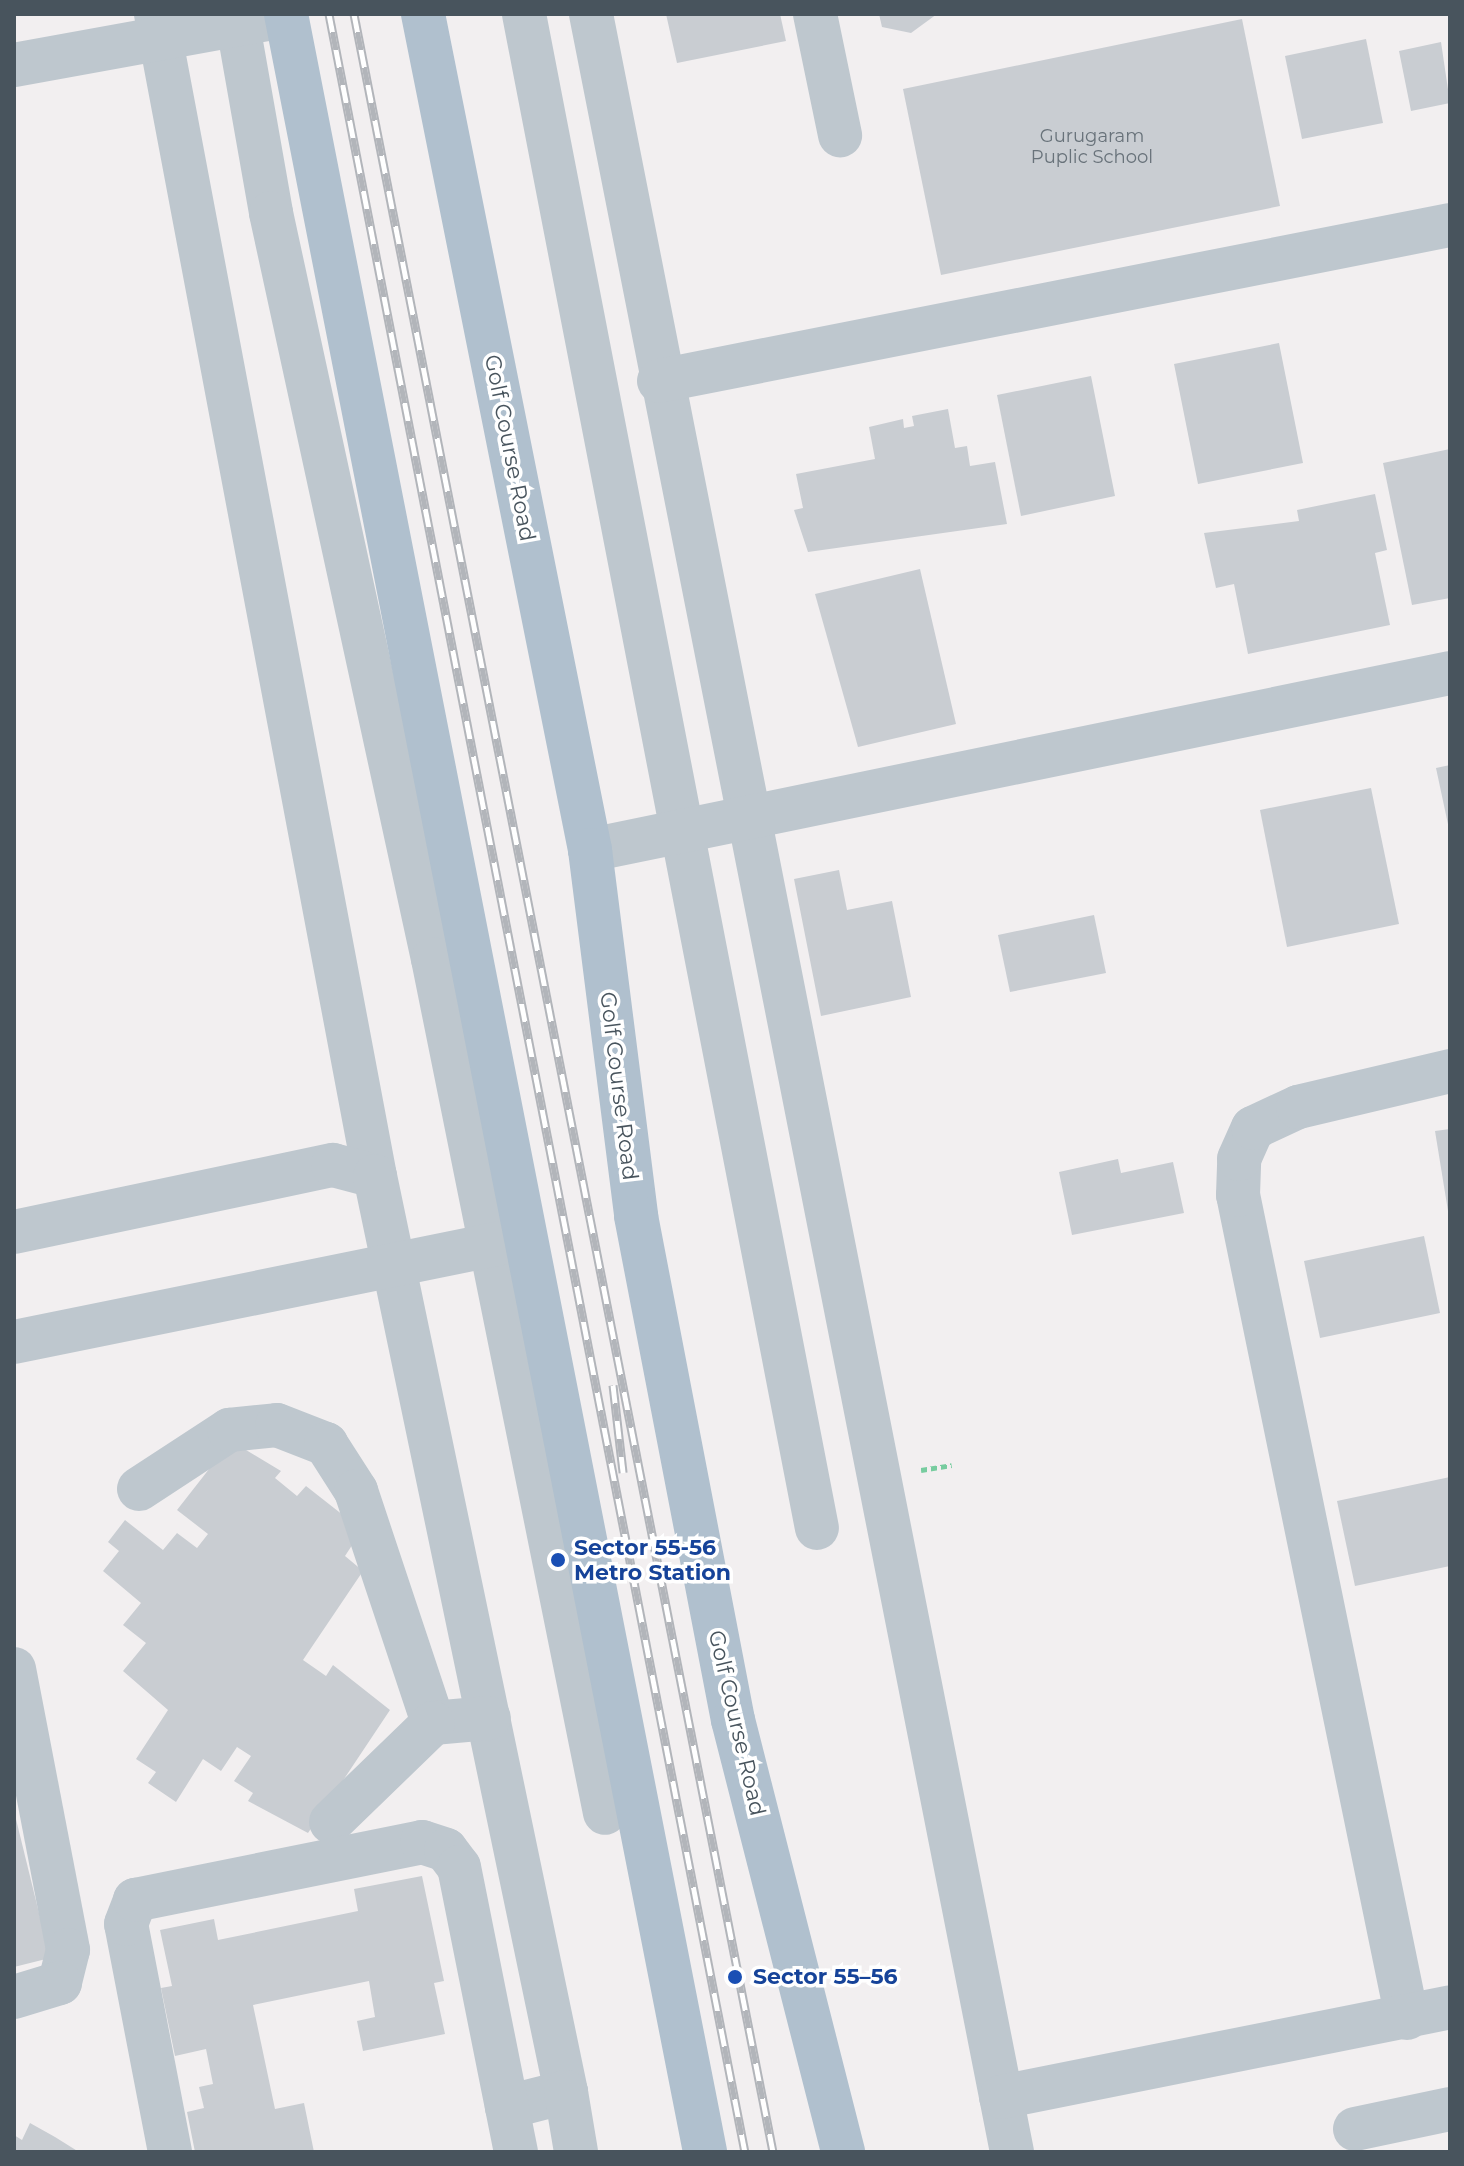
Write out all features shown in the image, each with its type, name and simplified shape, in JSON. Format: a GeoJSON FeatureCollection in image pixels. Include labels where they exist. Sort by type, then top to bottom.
{"type":"FeatureCollection","features":[{"type":"Feature","properties":{"kind":"main road","name":"Golf Course Road"},"geometry":{"type":"LineString","coordinates":[[423,14],[590,850],[636,1216],[727,1689],[843,2152]]}},
{"type":"Feature","properties":{"kind":"main road"},"geometry":{"type":"LineString","coordinates":[[286,15],[508,1242],[705,2152]]}},
{"type":"Feature","properties":{"kind":"street"},"geometry":{"type":"LineString","coordinates":[[524,14],[817,1528]]}},
{"type":"Feature","properties":{"kind":"street"},"geometry":{"type":"LineString","coordinates":[[591,14],[659,381],[750,814],[1012,2152]]}},
{"type":"Feature","properties":{"kind":"street"},"geometry":{"type":"LineString","coordinates":[[815,14],[840,135]]}},
{"type":"Feature","properties":{"kind":"street"},"geometry":{"type":"LineString","coordinates":[[14,65],[158,26],[286,15]]}},
{"type":"Feature","properties":{"kind":"street"},"geometry":{"type":"LineString","coordinates":[[236,19],[271,213],[508,1242],[605,1813]]}},
{"type":"Feature","properties":{"kind":"street"},"geometry":{"type":"LineString","coordinates":[[158,26],[375,1176],[576,2152]]}},
{"type":"Feature","properties":{"kind":"street"},"geometry":{"type":"LineString","coordinates":[[659,381],[1450,225]]}},
{"type":"Feature","properties":{"kind":"street"},"geometry":{"type":"LineString","coordinates":[[590,850],[750,814],[1450,673]]}},
{"type":"Feature","properties":{"kind":"street"},"geometry":{"type":"LineString","coordinates":[[1407,2018],[1238,1195],[1239,1171],[1253,1128],[1287,1112],[1450,1071]]}},
{"type":"Feature","properties":{"kind":"street"},"geometry":{"type":"LineString","coordinates":[[14,1232],[333,1165],[375,1176]]}},
{"type":"Feature","properties":{"kind":"street"},"geometry":{"type":"LineString","coordinates":[[14,1342],[508,1242]]}},
{"type":"Feature","properties":{"kind":"street"},"geometry":{"type":"LineString","coordinates":[[139,1489],[229,1430],[277,1425],[326,1444],[356,1491],[433,1723]]}},
{"type":"Feature","properties":{"kind":"street"},"geometry":{"type":"LineString","coordinates":[[14,1669],[68,1950],[60,1983],[14,1997]]}},
{"type":"Feature","properties":{"kind":"street"},"geometry":{"type":"LineString","coordinates":[[331,1822],[433,1723],[489,1718]]}},
{"type":"Feature","properties":{"kind":"street"},"geometry":{"type":"LineString","coordinates":[[170,2152],[126,1924],[135,1900],[422,1842],[446,1850],[459,1867],[516,2152]]}},
{"type":"Feature","properties":{"kind":"street"},"geometry":{"type":"LineString","coordinates":[[1001,2097],[1450,2007]]}},
{"type":"Feature","properties":{"kind":"street"},"geometry":{"type":"LineString","coordinates":[[507,2107],[566,2092]]}},
{"type":"Feature","properties":{"kind":"street"},"geometry":{"type":"LineString","coordinates":[[1355,2129],[1450,2109]]}},
{"type":"Feature","properties":{"kind":"building"},"geometry":{"type":"Polygon","coordinates":[[[666,14],[780,14],[786,41],[677,63],[666,14]]]}},
{"type":"Feature","properties":{"kind":"building"},"geometry":{"type":"Polygon","coordinates":[[[879,14],[937,14],[911,33],[882,27],[879,14]]]}},
{"type":"Feature","properties":{"kind":"building"},"geometry":{"type":"Polygon","coordinates":[[[1242,19],[1280,206],[941,275],[903,89],[1242,19]]]}},
{"type":"Feature","properties":{"kind":"building"},"geometry":{"type":"Polygon","coordinates":[[[1366,39],[1383,123],[1302,139],[1285,56],[1366,39]]]}},
{"type":"Feature","properties":{"kind":"building"},"geometry":{"type":"Polygon","coordinates":[[[1441,42],[1450,103],[1411,111],[1399,51],[1441,42]]]}},
{"type":"Feature","properties":{"kind":"building"},"geometry":{"type":"Polygon","coordinates":[[[1279,343],[1303,463],[1198,484],[1174,364],[1279,343]]]}},
{"type":"Feature","properties":{"kind":"building"},"geometry":{"type":"Polygon","coordinates":[[[1091,376],[1115,496],[1021,516],[997,395],[1091,376]]]}},
{"type":"Feature","properties":{"kind":"building"},"geometry":{"type":"Polygon","coordinates":[[[948,409],[955,448],[967,446],[970,466],[995,462],[1007,524],[808,552],[794,510],[803,508],[796,474],[875,459],[869,427],[903,419],[904,428],[914,426],[912,416],[948,409]]]}},
{"type":"Feature","properties":{"kind":"building"},"geometry":{"type":"Polygon","coordinates":[[[1450,449],[1450,598],[1412,605],[1383,463],[1450,449]]]}},
{"type":"Feature","properties":{"kind":"building"},"geometry":{"type":"Polygon","coordinates":[[[1375,494],[1387,550],[1375,553],[1390,625],[1248,654],[1234,584],[1216,588],[1204,533],[1299,521],[1297,510],[1375,494]]]}},
{"type":"Feature","properties":{"kind":"building"},"geometry":{"type":"Polygon","coordinates":[[[920,569],[956,724],[858,747],[815,594],[920,569]]]}},
{"type":"Feature","properties":{"kind":"building"},"geometry":{"type":"Polygon","coordinates":[[[1450,765],[1450,829],[1449,829],[1436,768],[1450,765]]]}},
{"type":"Feature","properties":{"kind":"building"},"geometry":{"type":"Polygon","coordinates":[[[1371,788],[1399,924],[1287,947],[1260,810],[1371,788]]]}},
{"type":"Feature","properties":{"kind":"building"},"geometry":{"type":"Polygon","coordinates":[[[839,870],[847,910],[892,901],[911,997],[821,1016],[794,879],[839,870]]]}},
{"type":"Feature","properties":{"kind":"building"},"geometry":{"type":"Polygon","coordinates":[[[1094,915],[1106,973],[1010,992],[998,935],[1094,915]]]}},
{"type":"Feature","properties":{"kind":"building"},"geometry":{"type":"Polygon","coordinates":[[[1450,1129],[1450,1211],[1448,1211],[1435,1131],[1450,1129]]]}},
{"type":"Feature","properties":{"kind":"building"},"geometry":{"type":"Polygon","coordinates":[[[1118,1159],[1121,1173],[1173,1162],[1184,1213],[1072,1235],[1059,1172],[1118,1159]]]}},
{"type":"Feature","properties":{"kind":"building"},"geometry":{"type":"Polygon","coordinates":[[[1424,1236],[1440,1313],[1320,1338],[1304,1261],[1424,1236]]]}},
{"type":"Feature","properties":{"kind":"building"},"geometry":{"type":"Polygon","coordinates":[[[231,1441],[281,1471],[275,1478],[297,1496],[306,1486],[362,1530],[345,1556],[363,1571],[303,1660],[326,1676],[333,1665],[390,1710],[308,1833],[248,1801],[253,1793],[234,1781],[251,1756],[237,1747],[221,1771],[203,1759],[176,1802],[148,1783],[156,1772],[136,1759],[168,1710],[123,1671],[146,1643],[123,1625],[141,1603],[103,1571],[119,1551],[108,1542],[125,1520],[163,1550],[177,1533],[197,1548],[208,1534],[177,1510],[231,1441]]]}},
{"type":"Feature","properties":{"kind":"building"},"geometry":{"type":"Polygon","coordinates":[[[1450,1477],[1450,1566],[1355,1586],[1337,1501],[1450,1477]]]}},
{"type":"Feature","properties":{"kind":"building"},"geometry":{"type":"Polygon","coordinates":[[[14,1811],[50,1958],[14,1967],[14,1811]]]}},
{"type":"Feature","properties":{"kind":"building"},"geometry":{"type":"Polygon","coordinates":[[[422,1876],[444,1981],[434,1983],[445,2034],[363,2051],[357,2021],[375,2017],[369,1981],[253,2005],[275,2109],[304,2103],[314,2152],[195,2152],[187,2112],[204,2108],[199,2087],[213,2084],[206,2049],[175,2056],[161,1988],[172,1986],[160,1930],[214,1919],[218,1940],[358,1911],[354,1889],[422,1876]]]}},
{"type":"Feature","properties":{"kind":"building"},"geometry":{"type":"Polygon","coordinates":[[[30,2123],[79,2152],[14,2152],[14,2135],[22,2140],[30,2123]]]}},
{"type":"Feature","properties":{"kind":"railway"},"geometry":{"type":"LineString","coordinates":[[329,14],[745,2152]]}},
{"type":"Feature","properties":{"kind":"railway"},"geometry":{"type":"LineString","coordinates":[[354,14],[773,2152]]}},
{"type":"Feature","properties":{"kind":"railway"},"geometry":{"type":"LineString","coordinates":[[613,1385],[623,1472]]}},
{"type":"Feature","properties":{"kind":"place","name":"Sector 55-56 Metro Station"},"geometry":{"type":"Point","coordinates":[558,1560]}},
{"type":"Feature","properties":{"kind":"place","name":"Sector 55–56"},"geometry":{"type":"Point","coordinates":[735,1977]}}]}
